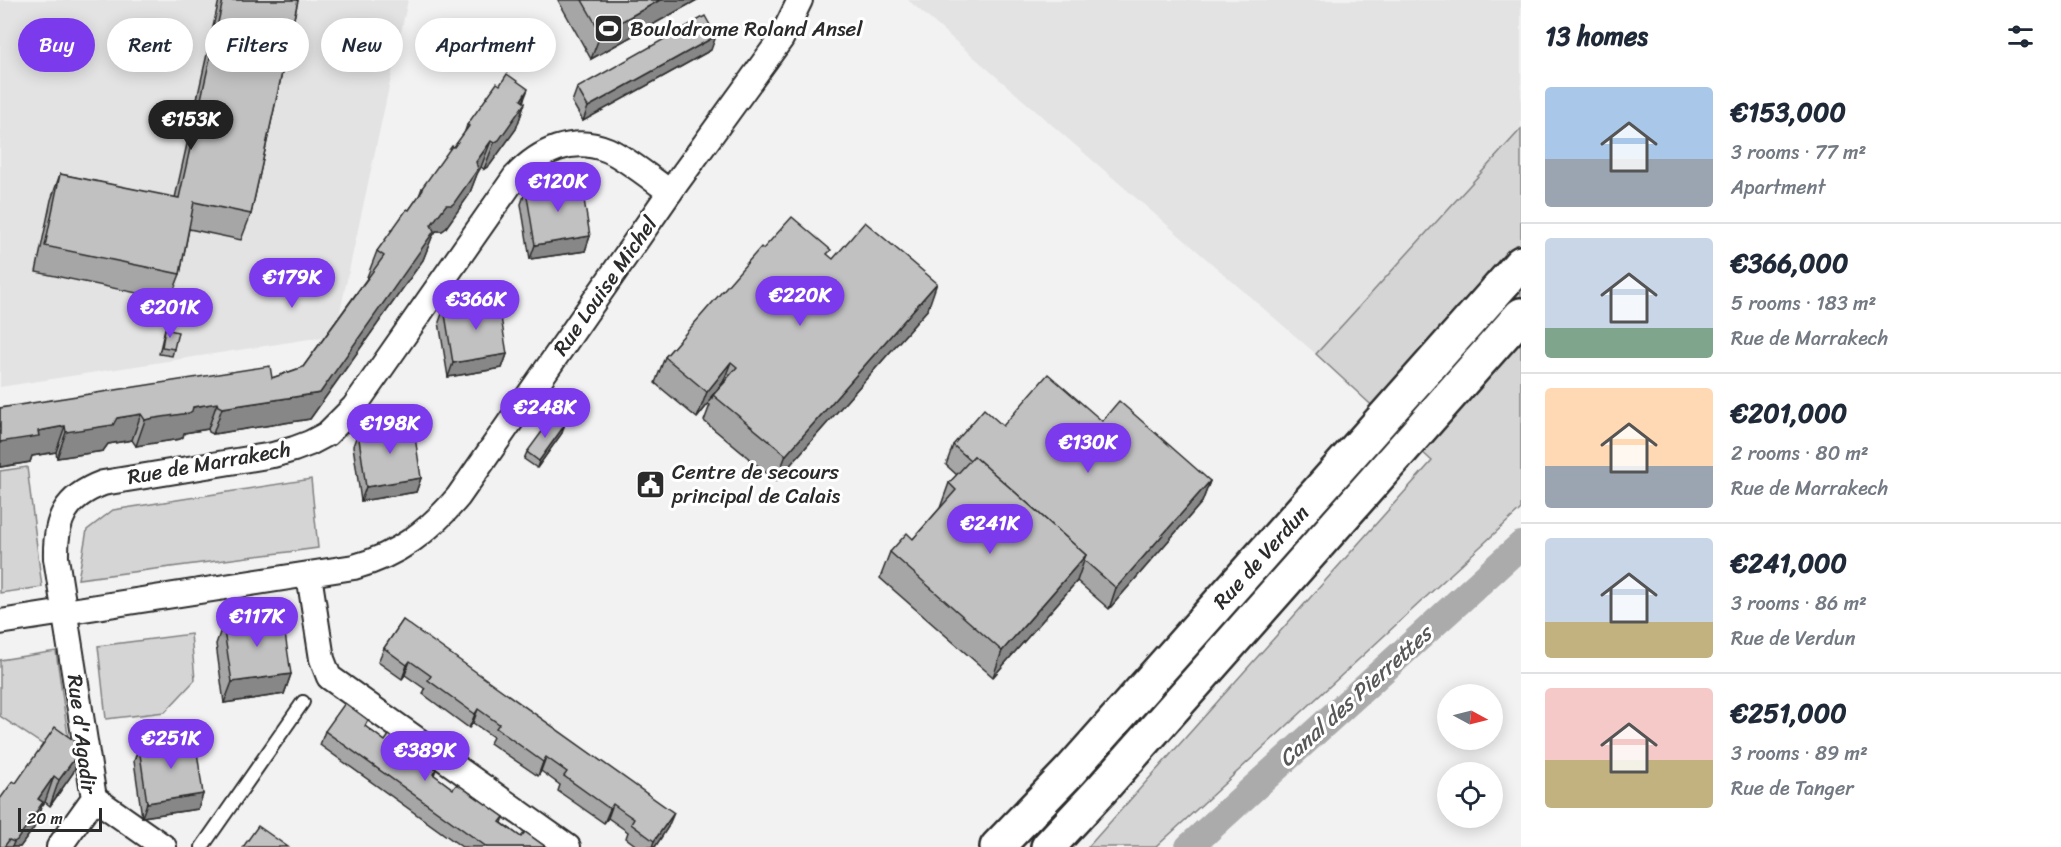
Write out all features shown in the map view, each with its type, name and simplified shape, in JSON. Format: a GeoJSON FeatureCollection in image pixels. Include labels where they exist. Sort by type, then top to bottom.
{"type":"FeatureCollection","features":[{"type":"Feature","properties":{"kind":"main road","name":"Rue de Verdun"},"geometry":{"type":"LineString","coordinates":[[997,847],[1070,771],[1521,263]]}},
{"type":"Feature","properties":{"kind":"main road","name":"Rue de Verdun"},"geometry":{"type":"LineString","coordinates":[[1047,847],[1095,796],[1521,315]]}},
{"type":"Feature","properties":{"kind":"street","name":"Rue Louise Michel"},"geometry":{"type":"LineString","coordinates":[[0,622],[354,567],[393,553],[426,530],[458,496],[670,192],[781,39],[800,0]]}},
{"type":"Feature","properties":{"kind":"street","name":"Rue de Marrakech"},"geometry":{"type":"LineString","coordinates":[[64,612],[56,558],[56,541],[58,525],[74,498],[86,489],[103,483],[273,455],[310,443],[327,434],[354,406],[515,177],[530,162],[560,146],[594,146],[609,151],[670,192]]}},
{"type":"Feature","properties":{"kind":"street"},"geometry":{"type":"LineString","coordinates":[[309,575],[322,659],[329,676],[568,847]]}},
{"type":"Feature","properties":{"kind":"street","name":"Rue d'Agadir"},"geometry":{"type":"LineString","coordinates":[[59,847],[94,798],[64,612]]}},
{"type":"Feature","properties":{"kind":"street"},"geometry":{"type":"LineString","coordinates":[[94,798],[164,847]]}},
{"type":"Feature","properties":{"kind":"lane"},"geometry":{"type":"LineString","coordinates":[[202,847],[303,702]]}},
{"type":"Feature","properties":{"kind":"shaded area"},"geometry":{"type":"Polygon","coordinates":[[[0,0],[408,0],[403,23],[403,18],[321,18],[321,72],[392,72],[335,335],[0,387],[0,0]]]}},
{"type":"Feature","properties":{"kind":"shaded area"},"geometry":{"type":"Polygon","coordinates":[[[908,0],[1521,0],[1521,129],[1316,354],[908,0]]]}},
{"type":"Feature","properties":{"kind":"shaded area"},"geometry":{"type":"Polygon","coordinates":[[[1521,129],[1521,509],[1156,847],[1088,847],[1432,461],[1316,354],[1521,129]]]}},
{"type":"Feature","properties":{"kind":"shaded area"},"geometry":{"type":"Polygon","coordinates":[[[27,467],[42,587],[0,593],[0,471],[27,467]]]}},
{"type":"Feature","properties":{"kind":"shaded area"},"geometry":{"type":"Polygon","coordinates":[[[311,479],[318,548],[78,579],[87,530],[113,510],[311,479]]]}},
{"type":"Feature","properties":{"kind":"shaded area"},"geometry":{"type":"Polygon","coordinates":[[[191,634],[195,680],[165,712],[106,719],[98,646],[191,634]]]}},
{"type":"Feature","properties":{"kind":"shaded area"},"geometry":{"type":"Polygon","coordinates":[[[56,651],[72,764],[0,716],[0,660],[56,651]]]}},
{"type":"Feature","properties":{"kind":"building"},"geometry":{"type":"Polygon","coordinates":[[[223,0],[298,0],[294,18],[219,18],[223,0]]]}},
{"type":"Feature","properties":{"kind":"building"},"geometry":{"type":"Polygon","coordinates":[[[582,0],[660,0],[601,33],[582,0]]]}},
{"type":"Feature","properties":{"kind":"building"},"geometry":{"type":"Polygon","coordinates":[[[705,16],[716,36],[588,107],[577,88],[705,16]]]}},
{"type":"Feature","properties":{"kind":"building"},"geometry":{"type":"Polygon","coordinates":[[[207,72],[282,72],[251,214],[194,202],[180,274],[45,246],[60,174],[179,198],[207,72]]]}},
{"type":"Feature","properties":{"kind":"building"},"geometry":{"type":"Polygon","coordinates":[[[507,74],[528,89],[521,100],[525,103],[499,140],[494,143],[491,141],[476,162],[478,169],[454,203],[446,205],[431,225],[434,231],[320,393],[222,408],[217,403],[193,407],[189,413],[145,420],[141,414],[117,418],[113,425],[66,432],[65,426],[38,431],[39,436],[0,442],[0,408],[270,366],[272,378],[303,367],[384,256],[377,251],[407,209],[409,210],[452,146],[454,147],[469,126],[467,125],[497,83],[500,85],[507,74]]]}},
{"type":"Feature","properties":{"kind":"building"},"geometry":{"type":"Polygon","coordinates":[[[581,182],[590,236],[535,245],[526,190],[581,182]]]}},
{"type":"Feature","properties":{"kind":"building"},"geometry":{"type":"Polygon","coordinates":[[[792,217],[831,250],[827,254],[833,259],[865,222],[937,283],[786,455],[713,395],[737,367],[731,362],[707,392],[665,357],[761,247],[763,249],[792,217]]]}},
{"type":"Feature","properties":{"kind":"building"},"geometry":{"type":"Polygon","coordinates":[[[498,299],[507,354],[453,363],[444,308],[498,299]]]}},
{"type":"Feature","properties":{"kind":"building"},"geometry":{"type":"Polygon","coordinates":[[[165,329],[178,332],[174,349],[162,347],[165,329]]]}},
{"type":"Feature","properties":{"kind":"building"},"geometry":{"type":"Polygon","coordinates":[[[1048,374],[1102,421],[1119,401],[1210,481],[1116,588],[1084,560],[1086,555],[974,456],[970,460],[953,445],[984,409],[1003,426],[1048,374]]]}},
{"type":"Feature","properties":{"kind":"building"},"geometry":{"type":"Polygon","coordinates":[[[552,418],[564,426],[539,461],[527,452],[552,418]]]}},
{"type":"Feature","properties":{"kind":"building"},"geometry":{"type":"Polygon","coordinates":[[[413,423],[421,478],[366,487],[358,432],[413,423]]]}},
{"type":"Feature","properties":{"kind":"building"},"geometry":{"type":"Polygon","coordinates":[[[974,456],[1086,555],[1002,651],[890,552],[907,533],[913,539],[956,490],[949,483],[974,456]]]}},
{"type":"Feature","properties":{"kind":"building"},"geometry":{"type":"Polygon","coordinates":[[[282,614],[291,674],[232,682],[223,624],[282,614]]]}},
{"type":"Feature","properties":{"kind":"building"},"geometry":{"type":"Polygon","coordinates":[[[403,620],[674,813],[654,841],[631,824],[634,819],[613,804],[610,809],[564,776],[567,772],[546,757],[543,762],[496,728],[499,724],[478,709],[475,714],[428,680],[431,676],[410,661],[407,665],[384,648],[403,620]]]}},
{"type":"Feature","properties":{"kind":"building"},"geometry":{"type":"Polygon","coordinates":[[[345,703],[368,720],[365,726],[385,741],[389,735],[436,769],[433,774],[453,789],[457,784],[504,817],[500,822],[521,837],[525,832],[546,847],[487,847],[325,731],[345,703]]]}},
{"type":"Feature","properties":{"kind":"building"},"geometry":{"type":"Polygon","coordinates":[[[55,727],[83,747],[59,780],[54,776],[38,799],[43,802],[17,840],[14,842],[9,840],[4,847],[0,847],[0,799],[13,781],[16,783],[55,727]]]}},
{"type":"Feature","properties":{"kind":"building"},"geometry":{"type":"Polygon","coordinates":[[[195,738],[203,794],[147,803],[139,747],[195,738]]]}},
{"type":"Feature","properties":{"kind":"building"},"geometry":{"type":"Polygon","coordinates":[[[258,826],[288,847],[243,847],[258,826]]]}},
{"type":"Feature","properties":{"kind":"waterway","name":"Canal des Pierrettes"},"geometry":{"type":"LineString","coordinates":[[1189,847],[1521,545]]}},
{"type":"Feature","properties":{"kind":"place","name":"Boulodrome Roland Ansel"},"geometry":{"type":"Point","coordinates":[609,29]}},
{"type":"Feature","properties":{"kind":"place","name":"Centre de secours principal de Calais"},"geometry":{"type":"Point","coordinates":[651,484]}}]}
